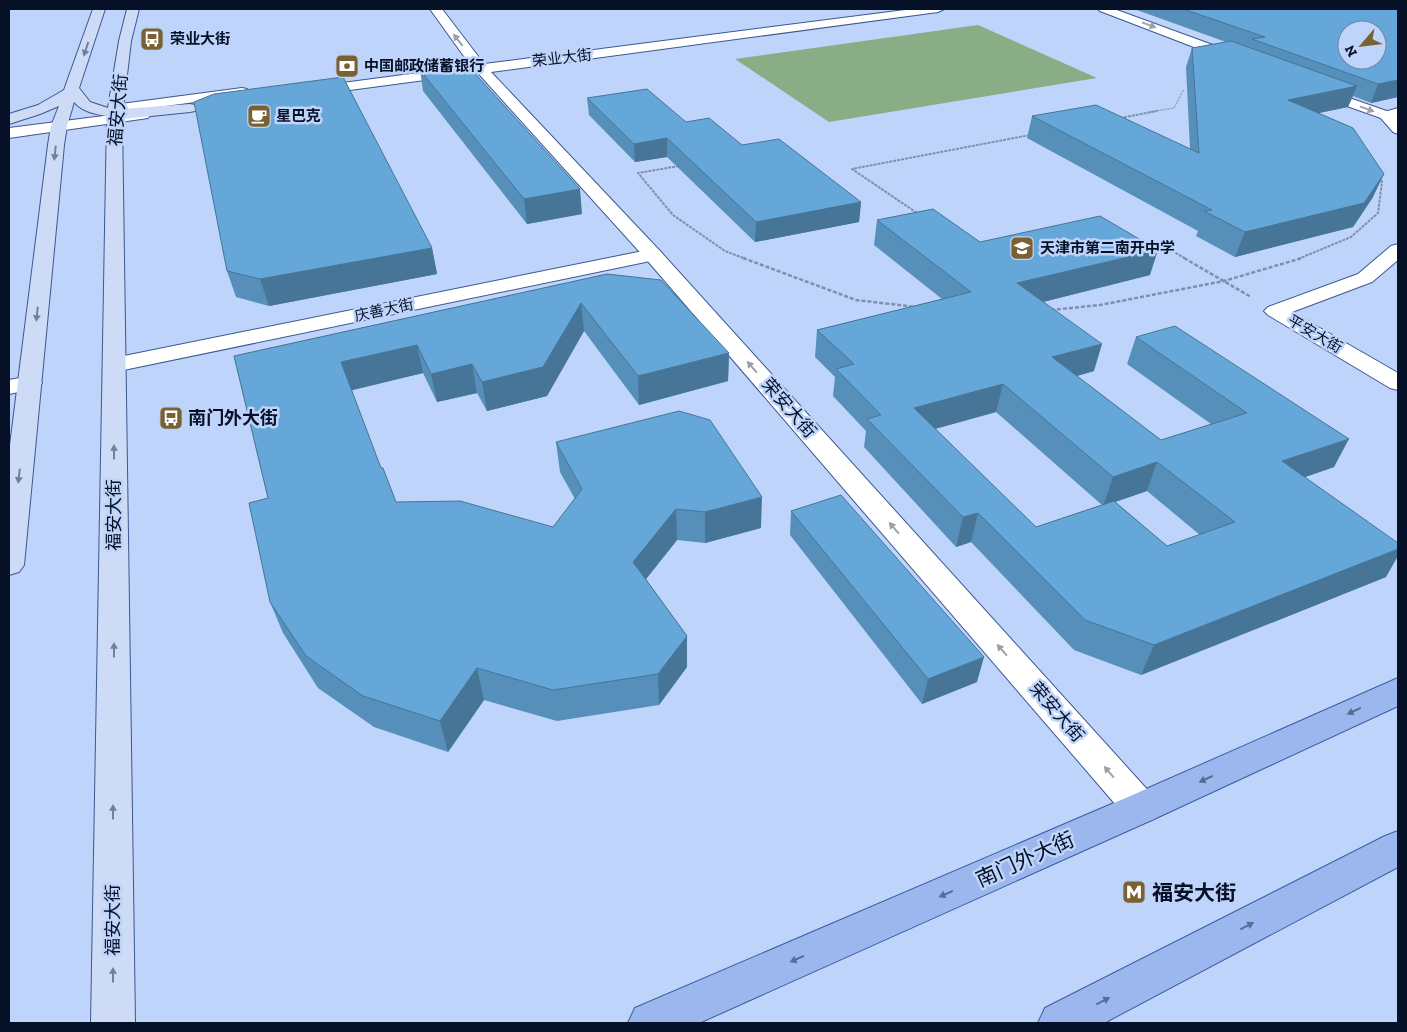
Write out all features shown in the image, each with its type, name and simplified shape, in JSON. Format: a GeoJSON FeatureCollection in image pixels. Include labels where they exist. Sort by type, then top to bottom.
{"type":"FeatureCollection","features":[{"type":"Feature","properties":{"kind":"main road","name":"福安大街"},"geometry":{"type":"LineString","coordinates":[[99,9],[73,90],[92,111],[114,365],[113,1023]]}},
{"type":"Feature","properties":{"kind":"main road","name":"福安大街"},"geometry":{"type":"LineString","coordinates":[[9,565],[19,385],[92,111],[132,9]]}},
{"type":"Feature","properties":{"kind":"main road"},"geometry":{"type":"LineString","coordinates":[[9,121],[39,110],[73,90]]}},
{"type":"Feature","properties":{"kind":"main road","name":"南门外大街"},"geometry":{"type":"LineString","coordinates":[[650,1023],[1141,808],[1398,691]]}},
{"type":"Feature","properties":{"kind":"main road"},"geometry":{"type":"LineString","coordinates":[[1060,1023],[1398,848]]}},
{"type":"Feature","properties":{"kind":"street","name":"荣安大街"},"geometry":{"type":"LineString","coordinates":[[436,9],[478,65],[653,255],[1141,808]]}},
{"type":"Feature","properties":{"kind":"street","name":"荣业大街"},"geometry":{"type":"LineString","coordinates":[[300,89],[888,9]]}},
{"type":"Feature","properties":{"kind":"street","name":"荣业大街"},"geometry":{"type":"LineString","coordinates":[[478,65],[938,9]]}},
{"type":"Feature","properties":{"kind":"street"},"geometry":{"type":"LineString","coordinates":[[1104,9],[1249,64]]}},
{"type":"Feature","properties":{"kind":"street"},"geometry":{"type":"LineString","coordinates":[[1303,85],[1394,116],[1398,130]]}},
{"type":"Feature","properties":{"kind":"street"},"geometry":{"type":"LineString","coordinates":[[9,132],[92,111],[128,91],[144,99],[189,104]]}},
{"type":"Feature","properties":{"kind":"street"},"geometry":{"type":"LineString","coordinates":[[9,121],[92,111],[189,104],[257,95]]}},
{"type":"Feature","properties":{"kind":"street","name":"平安大街"},"geometry":{"type":"LineString","coordinates":[[1275,311],[1364,278],[1398,250]]}},
{"type":"Feature","properties":{"kind":"street","name":"庆善大街"},"geometry":{"type":"LineString","coordinates":[[114,365],[653,255]]}},
{"type":"Feature","properties":{"kind":"street","name":"平安大街"},"geometry":{"type":"LineString","coordinates":[[1275,311],[1398,383]]}},
{"type":"Feature","properties":{"kind":"path"},"geometry":{"type":"LineString","coordinates":[[1112,120],[1174,108],[1184,89]]}},
{"type":"Feature","properties":{"kind":"path"},"geometry":{"type":"LineString","coordinates":[[925,219],[852,169],[1036,134]]}},
{"type":"Feature","properties":{"kind":"path"},"geometry":{"type":"LineString","coordinates":[[687,165],[638,173],[673,215],[725,251],[856,300],[924,308]]}},
{"type":"Feature","properties":{"kind":"path"},"geometry":{"type":"LineString","coordinates":[[1051,310],[1100,305],[1224,281],[1308,256],[1351,237],[1378,212],[1382,182],[1379,174]]}},
{"type":"Feature","properties":{"kind":"path"},"geometry":{"type":"LineString","coordinates":[[1172,251],[1275,311]]}},
{"type":"Feature","properties":{"kind":"green space"},"geometry":{"type":"Polygon","coordinates":[[[978,25],[1097,78],[829,122],[735,59],[978,25]]]}},
{"type":"Feature","properties":{"kind":"building"},"geometry":{"type":"Polygon","coordinates":[[[1183,9],[1398,9],[1398,80],[1378,84],[1339,70],[1387,70],[1387,20],[1337,20],[1337,69],[1252,39],[1265,37],[1183,9]]]}},
{"type":"Feature","properties":{"kind":"building"},"geometry":{"type":"Polygon","coordinates":[[[1231,41],[1357,86],[1288,100],[1353,128],[1384,174],[1364,203],[1245,232],[1204,211],[1212,210],[1032,116],[1096,105],[1199,153],[1192,48],[1231,41]]]}},
{"type":"Feature","properties":{"kind":"building"},"geometry":{"type":"Polygon","coordinates":[[[450,65],[469,67],[580,189],[524,199],[420,70],[450,65]]]}},
{"type":"Feature","properties":{"kind":"building"},"geometry":{"type":"Polygon","coordinates":[[[343,77],[432,248],[260,279],[227,271],[194,102],[214,94],[343,77]]]}},
{"type":"Feature","properties":{"kind":"building"},"geometry":{"type":"Polygon","coordinates":[[[647,89],[686,122],[709,118],[742,145],[779,139],[861,202],[756,222],[667,138],[634,144],[587,98],[647,89]]]}},
{"type":"Feature","properties":{"kind":"building"},"geometry":{"type":"Polygon","coordinates":[[[933,209],[980,242],[1100,216],[1158,250],[1017,283],[1102,344],[1052,357],[1161,440],[1247,413],[1136,337],[1175,326],[1349,439],[1282,461],[1398,543],[1398,549],[1154,645],[1085,620],[978,513],[963,517],[867,419],[881,415],[836,369],[854,364],[817,330],[971,292],[877,220],[933,209]],[[1003,384],[914,408],[1036,527],[1114,501],[1167,546],[1235,522],[1157,462],[1113,477],[1003,384]]]}},
{"type":"Feature","properties":{"kind":"building"},"geometry":{"type":"Polygon","coordinates":[[[607,274],[661,280],[729,353],[638,376],[581,303],[543,367],[482,382],[472,364],[431,374],[417,345],[341,362],[381,468],[383,468],[396,502],[460,501],[553,527],[582,489],[556,442],[679,411],[710,420],[762,497],[705,512],[676,509],[633,562],[687,636],[658,674],[553,690],[477,668],[440,721],[363,696],[306,656],[270,602],[249,503],[268,498],[234,356],[607,274]]]}},
{"type":"Feature","properties":{"kind":"building"},"geometry":{"type":"Polygon","coordinates":[[[841,495],[984,657],[928,679],[791,511],[841,495]]]}},
{"type":"Feature","properties":{"kind":"place","name":"荣业大街"},"geometry":{"type":"Point","coordinates":[152,39]}},
{"type":"Feature","properties":{"kind":"place","name":"中国邮政储蓄银行"},"geometry":{"type":"Point","coordinates":[347,66]}},
{"type":"Feature","properties":{"kind":"place","name":"星巴克"},"geometry":{"type":"Point","coordinates":[259,116]}},
{"type":"Feature","properties":{"kind":"place","name":"天津市第二南开中学"},"geometry":{"type":"Point","coordinates":[1022,248]}},
{"type":"Feature","properties":{"kind":"place","name":"南门外大街"},"geometry":{"type":"Point","coordinates":[171,418]}},
{"type":"Feature","properties":{"kind":"place","name":"福安大街"},"geometry":{"type":"Point","coordinates":[1134,892]}}]}
